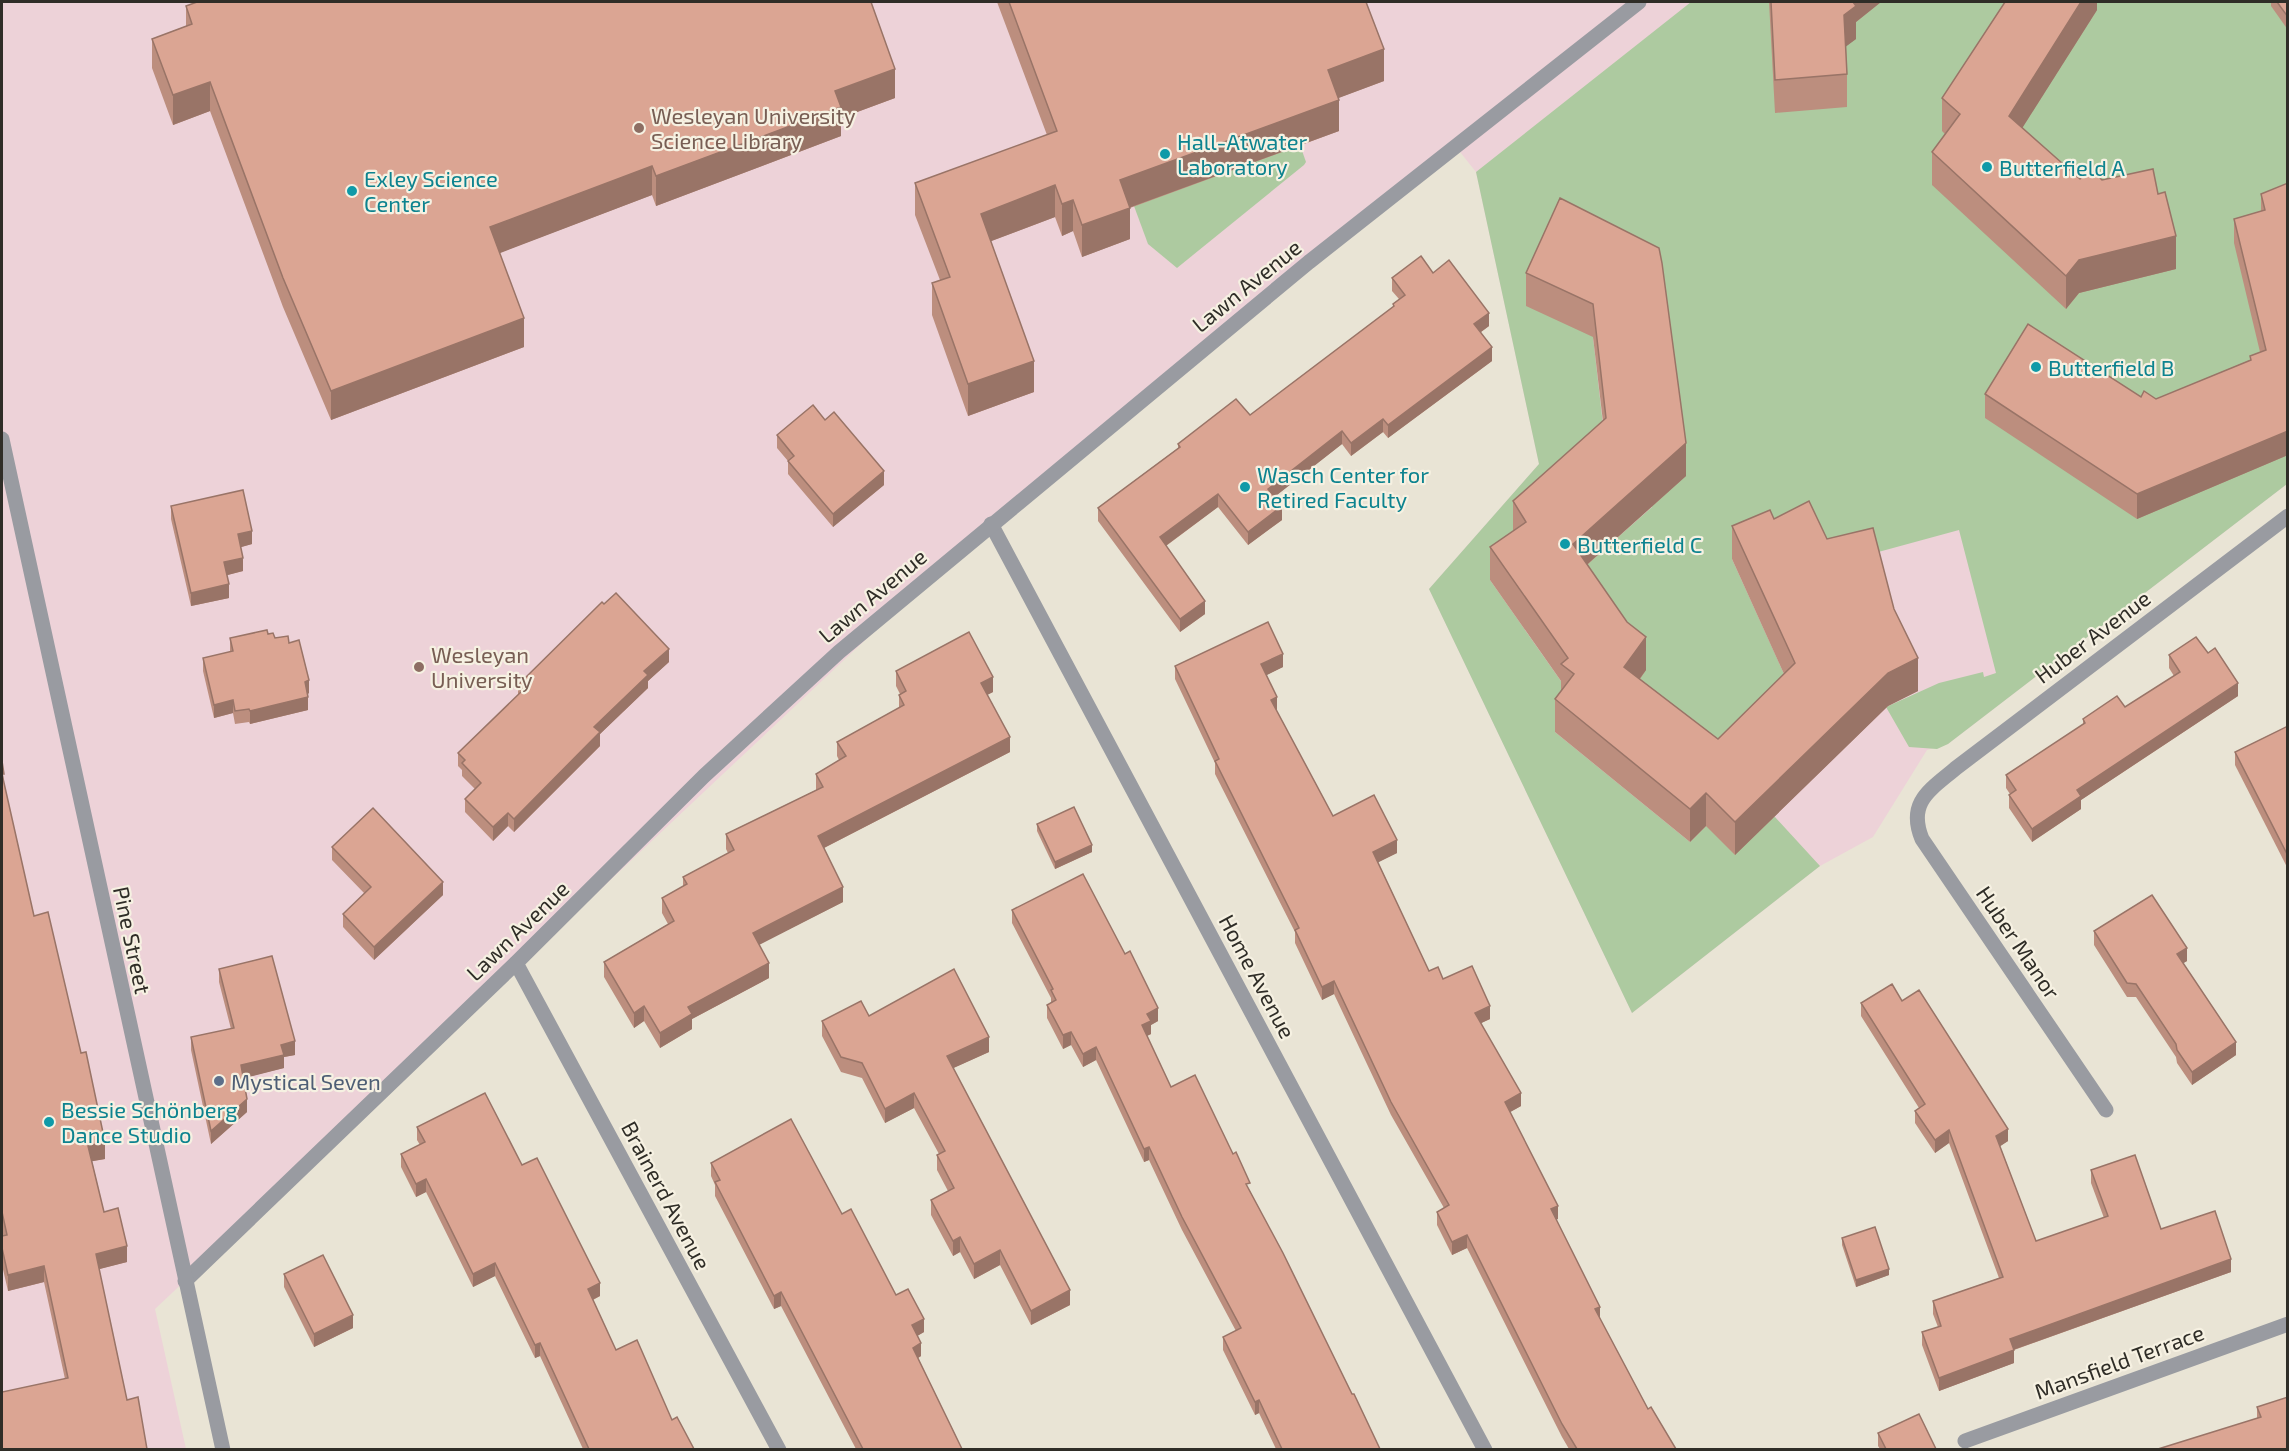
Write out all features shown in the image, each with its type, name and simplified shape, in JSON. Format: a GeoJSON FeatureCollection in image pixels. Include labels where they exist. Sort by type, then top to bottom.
{"type":"FeatureCollection","features":[{"type":"Feature","properties":{"kind":"street","name":"Lawn Avenue"},"geometry":{"type":"LineString","coordinates":[[185,1281],[516,963],[730,752],[839,652],[1309,262],[1639,2]]}},
{"type":"Feature","properties":{"kind":"street","name":"Pine Street"},"geometry":{"type":"LineString","coordinates":[[2,439],[223,1449]]}},
{"type":"Feature","properties":{"kind":"street","name":"Huber Avenue"},"geometry":{"type":"LineString","coordinates":[[1925,795],[1965,761],[2288,516]]}},
{"type":"Feature","properties":{"kind":"street","name":"Home Avenue"},"geometry":{"type":"LineString","coordinates":[[991,524],[1485,1449]]}},
{"type":"Feature","properties":{"kind":"street","name":"Huber Manor"},"geometry":{"type":"LineString","coordinates":[[1925,795],[1917,808],[1916,824],[1922,839],[2106,1110]]}},
{"type":"Feature","properties":{"kind":"street","name":"Brainerd Avenue"},"geometry":{"type":"LineString","coordinates":[[516,963],[779,1449]]}},
{"type":"Feature","properties":{"kind":"street","name":"Mansfield Terrace"},"geometry":{"type":"LineString","coordinates":[[1965,1441],[2288,1324]]}},
{"type":"Feature","properties":{"kind":"shaded area","name":"Wesleyan University"},"geometry":{"type":"Polygon","coordinates":[[[2,2],[2287,2],[2287,484],[1948,744],[1927,750],[1873,837],[1820,866],[1632,1013],[1429,589],[1539,464],[1476,172],[1456,147],[964,547],[155,1309],[186,1449],[2,1450],[2,2]]]}},
{"type":"Feature","properties":{"kind":"green space"},"geometry":{"type":"Polygon","coordinates":[[[1691,2],[2287,2],[2287,484],[1948,744],[1937,749],[1909,747],[1886,707],[1939,683],[1983,672],[1984,677],[1996,673],[1959,530],[1871,554],[1732,559],[1794,696],[1718,772],[1624,700],[1573,577],[1652,507],[1593,337],[1606,451],[1490,580],[1568,691],[1555,732],[1690,842],[1706,826],[1775,817],[1820,866],[1632,1013],[1429,589],[1539,464],[1476,172],[1691,2]]]}},
{"type":"Feature","properties":{"kind":"green space"},"geometry":{"type":"Polygon","coordinates":[[[1300,145],[1306,162],[1304,165],[1177,268],[1148,244],[1134,206],[1300,145]]]}},
{"type":"Feature","properties":{"kind":"building"},"geometry":{"type":"Polygon","coordinates":[[[197,2],[871,2],[895,69],[835,91],[841,107],[656,176],[652,166],[490,227],[524,318],[331,391],[283,278],[210,82],[173,95],[152,39],[192,24],[186,6],[197,2]]]}},
{"type":"Feature","properties":{"kind":"building","name":"Hall-Atwater Laboratory"},"geometry":{"type":"Polygon","coordinates":[[[1009,2],[1366,2],[1384,49],[1328,70],[1339,100],[1120,180],[1130,208],[1082,225],[1073,200],[1062,204],[1055,185],[981,214],[1034,361],[968,384],[932,283],[950,277],[915,183],[1057,131],[1009,2]]]}},
{"type":"Feature","properties":{"kind":"building"},"geometry":{"type":"Polygon","coordinates":[[[1771,2],[1853,2],[1856,6],[1844,15],[1847,74],[1775,80],[1771,2]]]}},
{"type":"Feature","properties":{"kind":"building","name":"Butterfield A"},"geometry":{"type":"Polygon","coordinates":[[[2005,2],[2081,2],[2009,116],[2080,179],[2089,168],[2102,180],[2153,169],[2158,194],[2165,192],[2176,236],[2079,260],[2066,276],[1932,152],[1960,114],[1942,98],[2005,2]]]}},
{"type":"Feature","properties":{"kind":"building"},"geometry":{"type":"Polygon","coordinates":[[[2277,2],[2288,2],[2288,17],[2277,2]]]}},
{"type":"Feature","properties":{"kind":"building","name":"Butterfield B"},"geometry":{"type":"Polygon","coordinates":[[[2288,183],[2288,431],[2137,494],[1985,394],[2028,324],[2141,397],[2144,391],[2156,399],[2251,360],[2250,356],[2266,350],[2234,219],[2265,210],[2261,194],[2288,183]]]}},
{"type":"Feature","properties":{"kind":"building","name":"Butterfield C"},"geometry":{"type":"Polygon","coordinates":[[[1560,198],[1659,248],[1662,263],[1686,443],[1573,544],[1627,622],[1646,637],[1624,667],[1718,739],[1795,663],[1732,526],[1770,510],[1774,519],[1809,501],[1827,539],[1873,528],[1894,609],[1918,658],[1888,673],[1735,822],[1706,793],[1690,809],[1555,699],[1574,674],[1561,664],[1568,658],[1490,547],[1526,522],[1513,501],[1606,418],[1593,304],[1526,273],[1560,198]]]}},
{"type":"Feature","properties":{"kind":"building"},"geometry":{"type":"Polygon","coordinates":[[[1421,256],[1433,273],[1449,260],[1489,313],[1474,324],[1492,347],[1388,425],[1383,419],[1351,443],[1342,431],[1268,489],[1282,506],[1248,532],[1218,494],[1160,537],[1205,601],[1180,619],[1098,508],[1180,447],[1178,444],[1236,399],[1250,415],[1394,306],[1393,304],[1405,295],[1392,278],[1421,256]]]}},
{"type":"Feature","properties":{"kind":"building"},"geometry":{"type":"Polygon","coordinates":[[[813,405],[825,420],[834,412],[884,471],[833,514],[788,461],[794,456],[777,435],[813,405]]]}},
{"type":"Feature","properties":{"kind":"building"},"geometry":{"type":"Polygon","coordinates":[[[243,490],[252,531],[238,534],[243,558],[224,562],[229,584],[191,593],[171,506],[243,490]]]}},
{"type":"Feature","properties":{"kind":"building"},"geometry":{"type":"Polygon","coordinates":[[[616,593],[669,649],[644,671],[648,675],[594,727],[600,732],[514,819],[508,813],[493,827],[465,799],[481,783],[462,763],[465,760],[458,753],[523,690],[518,685],[602,602],[604,604],[616,593]]]}},
{"type":"Feature","properties":{"kind":"building"},"geometry":{"type":"Polygon","coordinates":[[[1268,622],[1283,654],[1261,664],[1277,697],[1271,700],[1333,816],[1374,795],[1397,840],[1373,852],[1429,971],[1438,967],[1443,979],[1472,966],[1490,1006],[1475,1013],[1521,1093],[1505,1102],[1558,1206],[1551,1209],[1600,1307],[1595,1309],[1648,1409],[1651,1407],[1676,1449],[1577,1449],[1562,1424],[1467,1235],[1452,1242],[1437,1212],[1449,1205],[1391,1102],[1334,981],[1322,987],[1295,930],[1299,928],[1215,761],[1219,759],[1175,666],[1268,622]]]}},
{"type":"Feature","properties":{"kind":"building"},"geometry":{"type":"Polygon","coordinates":[[[267,630],[268,634],[273,633],[275,638],[288,636],[289,643],[299,640],[309,680],[305,682],[308,697],[250,711],[249,709],[235,711],[233,700],[214,705],[203,658],[233,651],[230,638],[267,630]]]}},
{"type":"Feature","properties":{"kind":"building"},"geometry":{"type":"Polygon","coordinates":[[[969,632],[993,677],[981,683],[1010,737],[818,836],[843,887],[753,933],[769,963],[688,1007],[692,1014],[660,1033],[644,1006],[634,1013],[604,962],[674,921],[662,898],[687,884],[683,877],[734,850],[726,834],[823,787],[816,774],[846,756],[837,742],[904,705],[899,695],[906,691],[896,671],[969,632]]]}},
{"type":"Feature","properties":{"kind":"building"},"geometry":{"type":"Polygon","coordinates":[[[2196,637],[2208,653],[2215,648],[2238,683],[2077,790],[2081,796],[2032,829],[2009,795],[2016,790],[2006,775],[2085,723],[2083,719],[2117,696],[2125,707],[2180,672],[2169,655],[2196,637]]]}},
{"type":"Feature","properties":{"kind":"building"},"geometry":{"type":"Polygon","coordinates":[[[2288,726],[2288,856],[2235,752],[2288,726]]]}},
{"type":"Feature","properties":{"kind":"building"},"geometry":{"type":"Polygon","coordinates":[[[2,774],[34,916],[48,912],[81,1053],[86,1052],[105,1142],[88,1146],[104,1212],[118,1208],[127,1246],[96,1254],[127,1400],[138,1397],[147,1449],[2,1449],[2,1392],[68,1378],[44,1266],[8,1275],[2,1248],[2,1236],[7,1235],[2,1212],[2,774]]]}},
{"type":"Feature","properties":{"kind":"building"},"geometry":{"type":"Polygon","coordinates":[[[1074,807],[1092,845],[1055,862],[1037,824],[1074,807]]]}},
{"type":"Feature","properties":{"kind":"building"},"geometry":{"type":"Polygon","coordinates":[[[373,808],[443,882],[374,947],[343,914],[371,887],[332,847],[373,808]]]}},
{"type":"Feature","properties":{"kind":"building"},"geometry":{"type":"Polygon","coordinates":[[[1083,874],[1125,954],[1130,951],[1158,1008],[1147,1014],[1151,1021],[1142,1025],[1171,1087],[1195,1075],[1233,1154],[1236,1152],[1250,1183],[1246,1184],[1283,1253],[1380,1449],[1282,1449],[1259,1400],[1255,1402],[1223,1337],[1241,1328],[1182,1217],[1149,1147],[1144,1149],[1096,1047],[1083,1054],[1071,1032],[1063,1035],[1047,1005],[1056,1000],[1051,990],[1053,989],[1012,910],[1083,874]]]}},
{"type":"Feature","properties":{"kind":"building"},"geometry":{"type":"Polygon","coordinates":[[[2152,895],[2187,948],[2177,954],[2236,1042],[2192,1072],[2136,984],[2127,983],[2094,931],[2152,895]]]}},
{"type":"Feature","properties":{"kind":"building"},"geometry":{"type":"Polygon","coordinates":[[[272,956],[295,1041],[281,1045],[284,1055],[241,1065],[247,1099],[211,1131],[191,1037],[234,1028],[219,969],[272,956]]]}},
{"type":"Feature","properties":{"kind":"building"},"geometry":{"type":"Polygon","coordinates":[[[954,969],[989,1037],[947,1056],[1070,1290],[1031,1311],[1000,1250],[974,1264],[960,1237],[953,1241],[931,1200],[954,1188],[937,1155],[945,1151],[914,1093],[885,1109],[862,1063],[841,1057],[822,1021],[861,1001],[869,1016],[954,969]]]}},
{"type":"Feature","properties":{"kind":"building"},"geometry":{"type":"Polygon","coordinates":[[[1892,984],[1902,1001],[1919,990],[2008,1129],[1996,1136],[2036,1241],[2108,1216],[2091,1170],[2135,1155],[2161,1229],[2215,1211],[2231,1259],[2010,1339],[2014,1350],[1939,1378],[1922,1332],[1941,1326],[1933,1301],[2003,1277],[1949,1130],[1935,1140],[1915,1111],[1925,1104],[1861,1003],[1892,984]]]}},
{"type":"Feature","properties":{"kind":"building"},"geometry":{"type":"Polygon","coordinates":[[[485,1093],[522,1165],[537,1158],[600,1283],[588,1289],[616,1350],[637,1340],[672,1420],[677,1417],[694,1449],[589,1449],[540,1343],[535,1345],[495,1263],[473,1274],[426,1179],[416,1184],[401,1154],[425,1142],[417,1127],[485,1093]]]}},
{"type":"Feature","properties":{"kind":"building"},"geometry":{"type":"Polygon","coordinates":[[[791,1119],[842,1214],[851,1209],[896,1295],[908,1289],[924,1319],[912,1325],[921,1343],[913,1348],[962,1449],[863,1449],[781,1292],[774,1296],[715,1182],[720,1180],[711,1163],[791,1119]]]}},
{"type":"Feature","properties":{"kind":"building"},"geometry":{"type":"Polygon","coordinates":[[[1875,1227],[1889,1269],[1856,1280],[1842,1238],[1875,1227]]]}},
{"type":"Feature","properties":{"kind":"building"},"geometry":{"type":"Polygon","coordinates":[[[323,1255],[353,1315],[314,1334],[284,1274],[323,1255]]]}},
{"type":"Feature","properties":{"kind":"building"},"geometry":{"type":"Polygon","coordinates":[[[2288,1397],[2288,1449],[2158,1449],[2261,1417],[2257,1407],[2288,1397]]]}},
{"type":"Feature","properties":{"kind":"building"},"geometry":{"type":"Polygon","coordinates":[[[1919,1414],[1936,1449],[1886,1449],[1878,1433],[1919,1414]]]}},
{"type":"Feature","properties":{"kind":"place","name":"Wesleyan University Science Library"},"geometry":{"type":"Point","coordinates":[639,128]}},
{"type":"Feature","properties":{"kind":"place","name":"Hall-Atwater Laboratory"},"geometry":{"type":"Point","coordinates":[1165,154]}},
{"type":"Feature","properties":{"kind":"place","name":"Butterfield A"},"geometry":{"type":"Point","coordinates":[1987,167]}},
{"type":"Feature","properties":{"kind":"place","name":"Exley Science Center"},"geometry":{"type":"Point","coordinates":[352,191]}},
{"type":"Feature","properties":{"kind":"place","name":"Butterfield B"},"geometry":{"type":"Point","coordinates":[2036,367]}},
{"type":"Feature","properties":{"kind":"place","name":"Wasch Center for Retired Faculty"},"geometry":{"type":"Point","coordinates":[1245,487]}},
{"type":"Feature","properties":{"kind":"place","name":"Butterfield C"},"geometry":{"type":"Point","coordinates":[1565,544]}},
{"type":"Feature","properties":{"kind":"place","name":"Wesleyan University"},"geometry":{"type":"Point","coordinates":[419,667]}},
{"type":"Feature","properties":{"kind":"place","name":"Mystical Seven"},"geometry":{"type":"Point","coordinates":[219,1081]}},
{"type":"Feature","properties":{"kind":"place","name":"Bessie Schönberg Dance Studio"},"geometry":{"type":"Point","coordinates":[49,1122]}}]}
